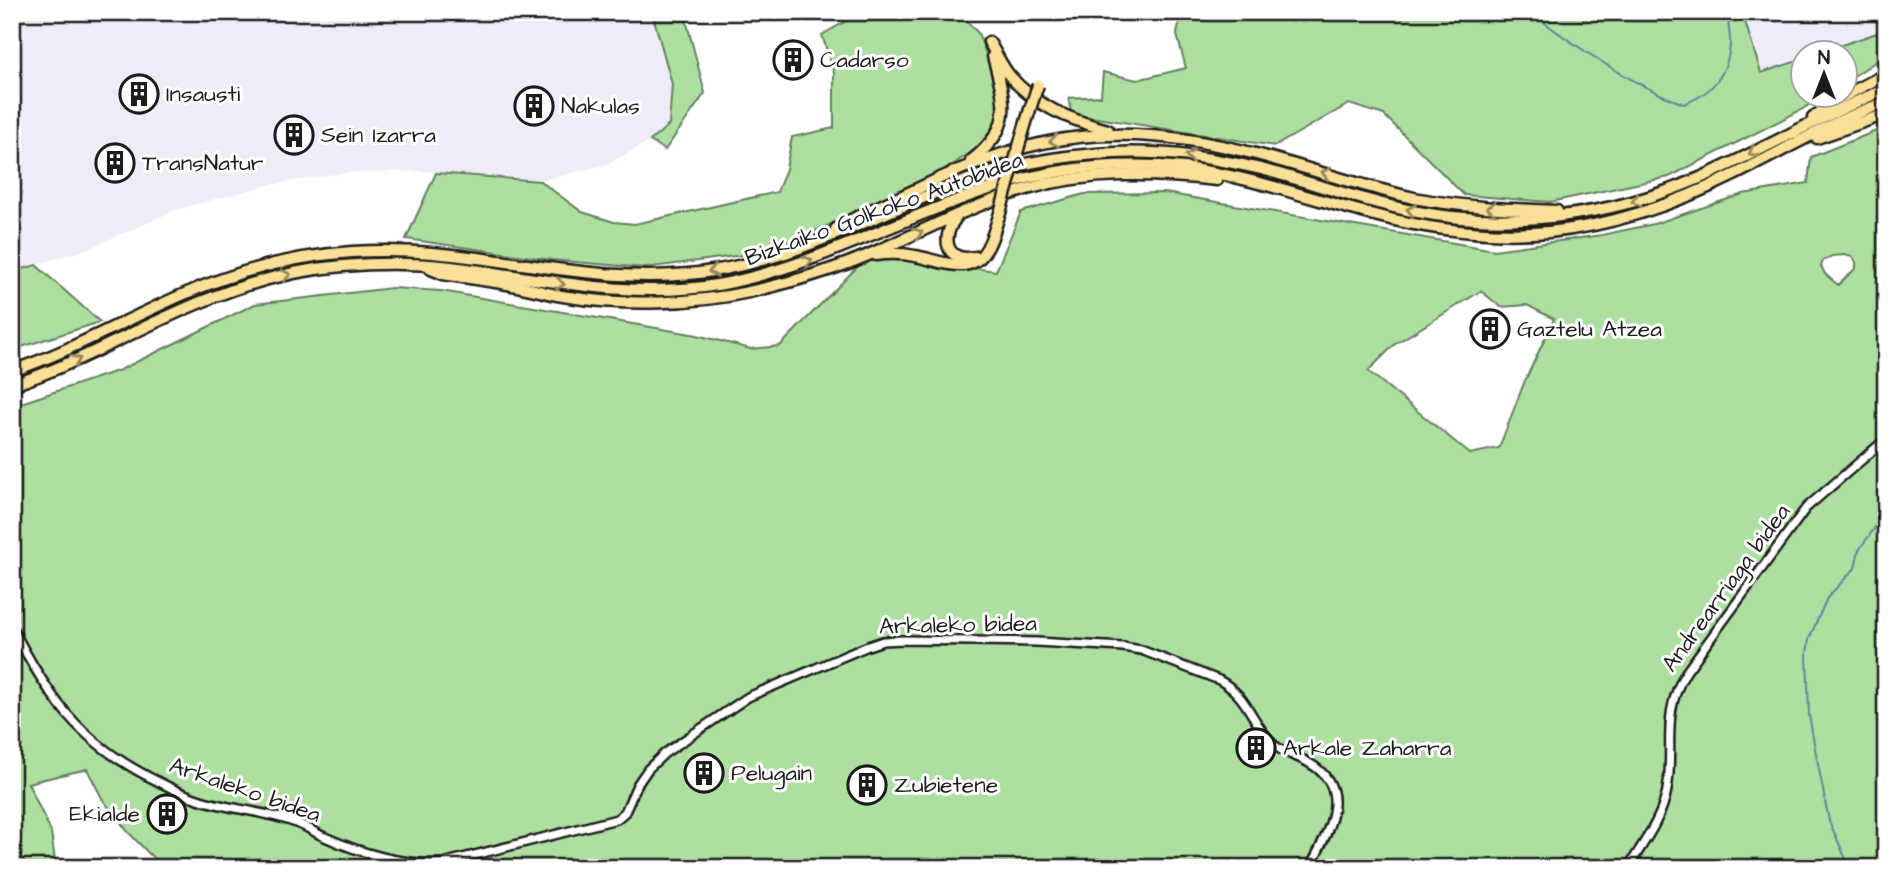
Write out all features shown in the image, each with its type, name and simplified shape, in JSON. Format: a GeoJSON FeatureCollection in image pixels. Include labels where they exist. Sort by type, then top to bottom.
{"type":"FeatureCollection","features":[{"type":"Feature","properties":{"kind":"highway"},"geometry":{"type":"LineString","coordinates":[[967,165],[996,138],[1004,111],[1004,100],[989,43],[1008,73],[1030,94],[1069,119],[1115,133]]}},
{"type":"Feature","properties":{"kind":"highway"},"geometry":{"type":"LineString","coordinates":[[1805,125],[1831,103],[1886,74]]}},
{"type":"Feature","properties":{"kind":"highway"},"geometry":{"type":"LineString","coordinates":[[862,258],[895,253],[958,265],[975,262],[985,252],[1000,213],[1031,106],[1041,81]]}},
{"type":"Feature","properties":{"kind":"highway","name":"Bizkaiko Golkoko Autobidea"},"geometry":{"type":"LineString","coordinates":[[12,371],[68,349],[182,295],[264,265],[354,252],[430,252],[571,272],[655,277],[714,271],[776,257],[988,174],[1045,160],[1115,153],[1168,153],[1262,169],[1390,206],[1431,214],[1514,219],[1584,213],[1670,190],[1886,89]]}},
{"type":"Feature","properties":{"kind":"highway","name":"Bizkaiko Golkoko Autobidea"},"geometry":{"type":"LineString","coordinates":[[12,385],[52,371],[201,302],[245,285],[313,269],[383,264],[422,265],[593,289],[688,289],[737,281],[792,267],[968,195],[1039,174],[1079,168],[1143,165],[1183,168],[1231,177],[1383,218],[1434,228],[1474,232],[1545,232],[1597,225],[1639,215],[1706,189],[1834,123],[1886,102]]}},
{"type":"Feature","properties":{"kind":"highway"},"geometry":{"type":"LineString","coordinates":[[1780,151],[1886,114]]}},
{"type":"Feature","properties":{"kind":"highway"},"geometry":{"type":"LineString","coordinates":[[830,238],[838,228],[967,165],[1037,144],[1115,133],[1214,144],[1413,197],[1467,206],[1584,213]]}},
{"type":"Feature","properties":{"kind":"highway"},"geometry":{"type":"LineString","coordinates":[[422,265],[443,274],[570,298],[643,302],[686,300],[746,293],[807,277],[862,258],[958,214],[1030,188],[1081,178],[1123,174],[1222,180],[1231,177]]}},
{"type":"Feature","properties":{"kind":"highway"},"geometry":{"type":"LineString","coordinates":[[958,214],[946,233],[949,248],[954,254],[967,258],[985,252]]}},
{"type":"Feature","properties":{"kind":"street","name":"Andrearriaga bidea"},"geometry":{"type":"LineString","coordinates":[[1628,868],[1656,823],[1665,800],[1669,774],[1670,715],[1677,688],[1686,672],[1806,508],[1886,439]]}},
{"type":"Feature","properties":{"kind":"street","name":"Arkaleko bidea"},"geometry":{"type":"LineString","coordinates":[[12,627],[56,702],[102,749],[120,762],[199,799],[284,819],[344,845],[390,858],[430,864],[617,819],[625,812],[637,785],[648,769],[665,753],[748,697],[883,641],[1037,642],[1131,648],[1232,687],[1242,696],[1271,742],[1282,751],[1314,765],[1327,780],[1335,796],[1335,809],[1310,868]]}},
{"type":"Feature","properties":{"kind":"shaded area"},"geometry":{"type":"Polygon","coordinates":[[[12,12],[652,12],[672,84],[669,125],[650,141],[608,164],[540,181],[422,171],[343,173],[269,185],[178,209],[90,248],[12,272],[12,12]]]}},
{"type":"Feature","properties":{"kind":"shaded area"},"geometry":{"type":"Polygon","coordinates":[[[1742,12],[1886,12],[1886,30],[1860,39],[1790,38],[1790,63],[1761,73],[1742,12]]]}},
{"type":"Feature","properties":{"kind":"green space"},"geometry":{"type":"Polygon","coordinates":[[[652,12],[684,12],[705,93],[665,150],[650,141],[669,125],[672,84],[652,12]]]}},
{"type":"Feature","properties":{"kind":"green space"},"geometry":{"type":"Polygon","coordinates":[[[845,12],[954,12],[966,20],[978,33],[997,83],[1000,101],[998,121],[987,141],[945,170],[825,227],[758,253],[645,268],[552,260],[406,239],[436,173],[540,181],[582,212],[614,222],[635,224],[777,192],[786,169],[792,137],[834,128],[834,73],[822,35],[846,21],[845,12]]]}},
{"type":"Feature","properties":{"kind":"green space"},"geometry":{"type":"Polygon","coordinates":[[[1181,12],[1742,12],[1761,73],[1790,63],[1790,108],[1804,108],[1669,177],[1550,202],[1464,195],[1384,115],[1349,104],[1275,146],[1071,114],[1069,98],[1101,96],[1103,72],[1137,80],[1186,68],[1177,35],[1181,12]]]}},
{"type":"Feature","properties":{"kind":"green space"},"geometry":{"type":"Polygon","coordinates":[[[1886,30],[1886,55],[1860,72],[1860,39],[1886,30]]]}},
{"type":"Feature","properties":{"kind":"green space"},"geometry":{"type":"Polygon","coordinates":[[[1886,127],[1886,868],[163,868],[129,833],[103,800],[87,769],[28,783],[51,832],[56,868],[12,868],[12,406],[120,370],[255,304],[392,288],[441,291],[697,335],[751,349],[780,346],[863,261],[892,257],[996,271],[1021,212],[1084,194],[1165,193],[1494,250],[1602,235],[1654,224],[1743,194],[1808,183],[1811,157],[1886,127]],[[1832,256],[1823,261],[1821,266],[1825,274],[1838,285],[1856,268],[1852,257],[1832,256]],[[1481,291],[1395,344],[1368,371],[1470,454],[1499,448],[1524,383],[1554,319],[1527,305],[1501,307],[1481,291]]]}},
{"type":"Feature","properties":{"kind":"green space"},"geometry":{"type":"Polygon","coordinates":[[[36,265],[100,322],[12,350],[12,272],[36,265]]]}},
{"type":"Feature","properties":{"kind":"waterway"},"geometry":{"type":"LineString","coordinates":[[1531,12],[1605,64],[1645,87],[1684,104],[1710,89],[1721,75],[1730,46],[1728,12]]}},
{"type":"Feature","properties":{"kind":"waterway"},"geometry":{"type":"LineString","coordinates":[[1850,868],[1829,821],[1809,715],[1807,654],[1809,639],[1827,598],[1855,568],[1859,550],[1886,512]]}},
{"type":"Feature","properties":{"kind":"place","name":"Cadarso"},"geometry":{"type":"Point","coordinates":[793,60]}},
{"type":"Feature","properties":{"kind":"place","name":"Insausti"},"geometry":{"type":"Point","coordinates":[139,94]}},
{"type":"Feature","properties":{"kind":"place","name":"Nakulas"},"geometry":{"type":"Point","coordinates":[534,106]}},
{"type":"Feature","properties":{"kind":"place","name":"Sein Izarra"},"geometry":{"type":"Point","coordinates":[294,135]}},
{"type":"Feature","properties":{"kind":"place","name":"TransNatur"},"geometry":{"type":"Point","coordinates":[115,163]}},
{"type":"Feature","properties":{"kind":"place","name":"Gaztelu Atzea"},"geometry":{"type":"Point","coordinates":[1490,329]}},
{"type":"Feature","properties":{"kind":"place","name":"Arkale Zaharra"},"geometry":{"type":"Point","coordinates":[1256,748]}},
{"type":"Feature","properties":{"kind":"place","name":"Pelugain"},"geometry":{"type":"Point","coordinates":[704,773]}},
{"type":"Feature","properties":{"kind":"place","name":"Zubietene"},"geometry":{"type":"Point","coordinates":[867,785]}},
{"type":"Feature","properties":{"kind":"place","name":"Ekialde"},"geometry":{"type":"Point","coordinates":[167,814]}}]}
